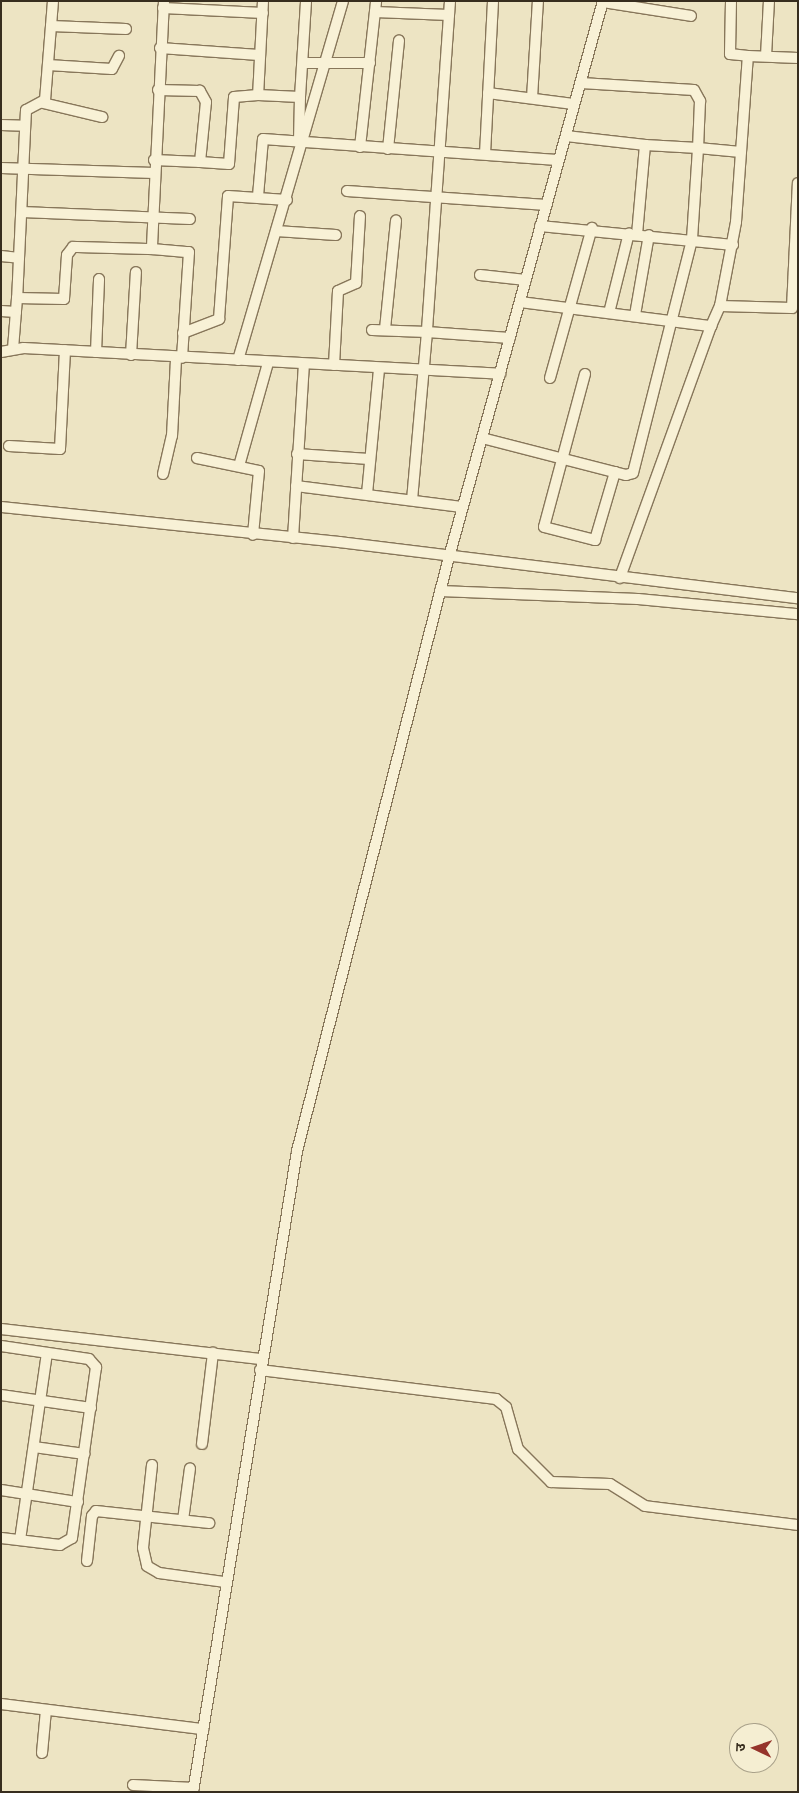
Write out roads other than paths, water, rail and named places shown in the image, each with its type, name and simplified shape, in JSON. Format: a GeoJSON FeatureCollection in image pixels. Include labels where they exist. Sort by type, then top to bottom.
{"type":"FeatureCollection","features":[{"type":"Feature","properties":{"kind":"street"},"geometry":{"type":"LineString","coordinates":[[43,103],[53,1]]}},
{"type":"Feature","properties":{"kind":"street"},"geometry":{"type":"LineString","coordinates":[[258,95],[263,1]]}},
{"type":"Feature","properties":{"kind":"street"},"geometry":{"type":"LineString","coordinates":[[301,140],[300,98],[306,1]]}},
{"type":"Feature","properties":{"kind":"street"},"geometry":{"type":"LineString","coordinates":[[238,360],[343,1]]}},
{"type":"Feature","properties":{"kind":"street"},"geometry":{"type":"LineString","coordinates":[[360,147],[376,1]]}},
{"type":"Feature","properties":{"kind":"street"},"geometry":{"type":"LineString","coordinates":[[412,499],[426,373],[427,332],[442,152],[450,1]]}},
{"type":"Feature","properties":{"kind":"street"},"geometry":{"type":"LineString","coordinates":[[485,154],[493,1]]}},
{"type":"Feature","properties":{"kind":"street"},"geometry":{"type":"LineString","coordinates":[[532,98],[538,1]]}},
{"type":"Feature","properties":{"kind":"street"},"geometry":{"type":"LineString","coordinates":[[731,1],[730,54],[798,58]]}},
{"type":"Feature","properties":{"kind":"street"},"geometry":{"type":"LineString","coordinates":[[766,56],[769,1]]}},
{"type":"Feature","properties":{"kind":"street"},"geometry":{"type":"LineString","coordinates":[[133,1784],[194,1790],[260,1370],[297,1152],[462,507],[547,205],[557,160],[566,136],[573,104],[581,83],[603,2],[691,16]]}},
{"type":"Feature","properties":{"kind":"street"},"geometry":{"type":"LineString","coordinates":[[152,249],[154,160],[164,4],[263,13]]}},
{"type":"Feature","properties":{"kind":"street"},"geometry":{"type":"LineString","coordinates":[[375,12],[449,15]]}},
{"type":"Feature","properties":{"kind":"street"},"geometry":{"type":"LineString","coordinates":[[51,26],[126,29]]}},
{"type":"Feature","properties":{"kind":"street"},"geometry":{"type":"LineString","coordinates":[[388,149],[399,41]]}},
{"type":"Feature","properties":{"kind":"street"},"geometry":{"type":"LineString","coordinates":[[160,48],[260,55]]}},
{"type":"Feature","properties":{"kind":"street"},"geometry":{"type":"LineString","coordinates":[[48,65],[112,69],[119,56]]}},
{"type":"Feature","properties":{"kind":"street"},"geometry":{"type":"LineString","coordinates":[[620,578],[711,326],[720,306],[733,245],[748,56]]}},
{"type":"Feature","properties":{"kind":"street"},"geometry":{"type":"LineString","coordinates":[[303,63],[370,63]]}},
{"type":"Feature","properties":{"kind":"street"},"geometry":{"type":"LineString","coordinates":[[482,438],[615,472],[633,473],[692,239],[700,101],[694,90],[581,83]]}},
{"type":"Feature","properties":{"kind":"street"},"geometry":{"type":"LineString","coordinates":[[158,90],[200,91],[206,95],[200,162]]}},
{"type":"Feature","properties":{"kind":"street"},"geometry":{"type":"LineString","coordinates":[[488,93],[573,104]]}},
{"type":"Feature","properties":{"kind":"street"},"geometry":{"type":"LineString","coordinates":[[154,160],[229,164],[234,97],[258,95],[300,98]]}},
{"type":"Feature","properties":{"kind":"street"},"geometry":{"type":"LineString","coordinates":[[12,349],[17,298],[27,106],[43,103],[102,117]]}},
{"type":"Feature","properties":{"kind":"street"},"geometry":{"type":"LineString","coordinates":[[1,125],[25,126]]}},
{"type":"Feature","properties":{"kind":"street"},"geometry":{"type":"LineString","coordinates":[[566,136],[645,145],[741,152]]}},
{"type":"Feature","properties":{"kind":"street"},"geometry":{"type":"LineString","coordinates":[[258,196],[263,139],[301,140],[360,147],[557,160]]}},
{"type":"Feature","properties":{"kind":"street"},"geometry":{"type":"LineString","coordinates":[[609,313],[633,233],[645,145]]}},
{"type":"Feature","properties":{"kind":"street"},"geometry":{"type":"LineString","coordinates":[[1,168],[24,167],[154,173]]}},
{"type":"Feature","properties":{"kind":"street"},"geometry":{"type":"LineString","coordinates":[[720,306],[792,308],[798,182]]}},
{"type":"Feature","properties":{"kind":"street"},"geometry":{"type":"LineString","coordinates":[[346,191],[437,195],[547,205]]}},
{"type":"Feature","properties":{"kind":"street"},"geometry":{"type":"LineString","coordinates":[[184,334],[218,319],[226,200],[232,195],[286,200]]}},
{"type":"Feature","properties":{"kind":"street"},"geometry":{"type":"LineString","coordinates":[[22,212],[190,219]]}},
{"type":"Feature","properties":{"kind":"street"},"geometry":{"type":"LineString","coordinates":[[334,365],[338,291],[356,283],[360,216]]}},
{"type":"Feature","properties":{"kind":"street"},"geometry":{"type":"LineString","coordinates":[[385,328],[396,221]]}},
{"type":"Feature","properties":{"kind":"street"},"geometry":{"type":"LineString","coordinates":[[540,226],[592,228],[733,245]]}},
{"type":"Feature","properties":{"kind":"street"},"geometry":{"type":"LineString","coordinates":[[550,378],[592,228]]}},
{"type":"Feature","properties":{"kind":"street"},"geometry":{"type":"LineString","coordinates":[[276,231],[336,234]]}},
{"type":"Feature","properties":{"kind":"street"},"geometry":{"type":"LineString","coordinates":[[635,315],[649,235]]}},
{"type":"Feature","properties":{"kind":"street"},"geometry":{"type":"LineString","coordinates":[[17,298],[64,300],[67,255],[73,247],[188,252],[184,334],[179,359],[172,436],[163,474]]}},
{"type":"Feature","properties":{"kind":"street"},"geometry":{"type":"LineString","coordinates":[[1,256],[19,258]]}},
{"type":"Feature","properties":{"kind":"street"},"geometry":{"type":"LineString","coordinates":[[131,355],[136,272]]}},
{"type":"Feature","properties":{"kind":"street"},"geometry":{"type":"LineString","coordinates":[[480,275],[526,280]]}},
{"type":"Feature","properties":{"kind":"street"},"geometry":{"type":"LineString","coordinates":[[96,352],[99,279]]}},
{"type":"Feature","properties":{"kind":"street"},"geometry":{"type":"LineString","coordinates":[[520,302],[711,326]]}},
{"type":"Feature","properties":{"kind":"street"},"geometry":{"type":"LineString","coordinates":[[1,311],[16,312]]}},
{"type":"Feature","properties":{"kind":"street"},"geometry":{"type":"LineString","coordinates":[[372,330],[385,328],[510,338]]}},
{"type":"Feature","properties":{"kind":"street"},"geometry":{"type":"LineString","coordinates":[[1,352],[12,349],[65,350],[179,359],[334,365],[426,373],[500,374]]}},
{"type":"Feature","properties":{"kind":"street"},"geometry":{"type":"LineString","coordinates":[[9,446],[60,449],[65,350]]}},
{"type":"Feature","properties":{"kind":"street"},"geometry":{"type":"LineString","coordinates":[[239,466],[268,363]]}},
{"type":"Feature","properties":{"kind":"street"},"geometry":{"type":"LineString","coordinates":[[293,538],[304,364]]}},
{"type":"Feature","properties":{"kind":"street"},"geometry":{"type":"LineString","coordinates":[[367,494],[379,369]]}},
{"type":"Feature","properties":{"kind":"street"},"geometry":{"type":"LineString","coordinates":[[585,374],[544,526],[583,538],[597,536],[615,472]]}},
{"type":"Feature","properties":{"kind":"street"},"geometry":{"type":"LineString","coordinates":[[297,454],[369,460]]}},
{"type":"Feature","properties":{"kind":"street"},"geometry":{"type":"LineString","coordinates":[[197,458],[239,466],[261,475],[253,535]]}},
{"type":"Feature","properties":{"kind":"street"},"geometry":{"type":"LineString","coordinates":[[296,486],[412,499],[462,507]]}},
{"type":"Feature","properties":{"kind":"street"},"geometry":{"type":"LineString","coordinates":[[1,507],[293,538],[798,598]]}},
{"type":"Feature","properties":{"kind":"street"},"geometry":{"type":"LineString","coordinates":[[440,591],[638,599],[798,614]]}},
{"type":"Feature","properties":{"kind":"street"},"geometry":{"type":"LineString","coordinates":[[1,1329],[262,1359]]}},
{"type":"Feature","properties":{"kind":"street"},"geometry":{"type":"LineString","coordinates":[[1,1346],[95,1362],[91,1408],[74,1531],[65,1545],[1,1538]]}},
{"type":"Feature","properties":{"kind":"street"},"geometry":{"type":"LineString","coordinates":[[20,1540],[47,1353]]}},
{"type":"Feature","properties":{"kind":"street"},"geometry":{"type":"LineString","coordinates":[[202,1444],[213,1353]]}},
{"type":"Feature","properties":{"kind":"street"},"geometry":{"type":"LineString","coordinates":[[260,1370],[496,1399],[506,1407],[518,1449],[551,1482],[610,1484],[645,1506],[798,1525]]}},
{"type":"Feature","properties":{"kind":"street"},"geometry":{"type":"LineString","coordinates":[[1,1395],[91,1408]]}},
{"type":"Feature","properties":{"kind":"street"},"geometry":{"type":"LineString","coordinates":[[34,1448],[85,1454]]}},
{"type":"Feature","properties":{"kind":"street"},"geometry":{"type":"LineString","coordinates":[[152,1465],[143,1556],[152,1570],[226,1582]]}},
{"type":"Feature","properties":{"kind":"street"},"geometry":{"type":"LineString","coordinates":[[182,1520],[190,1468]]}},
{"type":"Feature","properties":{"kind":"street"},"geometry":{"type":"LineString","coordinates":[[1,1490],[78,1502]]}},
{"type":"Feature","properties":{"kind":"street"},"geometry":{"type":"LineString","coordinates":[[87,1561],[94,1512],[209,1523]]}},
{"type":"Feature","properties":{"kind":"street"},"geometry":{"type":"LineString","coordinates":[[1,1704],[203,1729]]}},
{"type":"Feature","properties":{"kind":"street"},"geometry":{"type":"LineString","coordinates":[[42,1753],[46,1710]]}}]}
